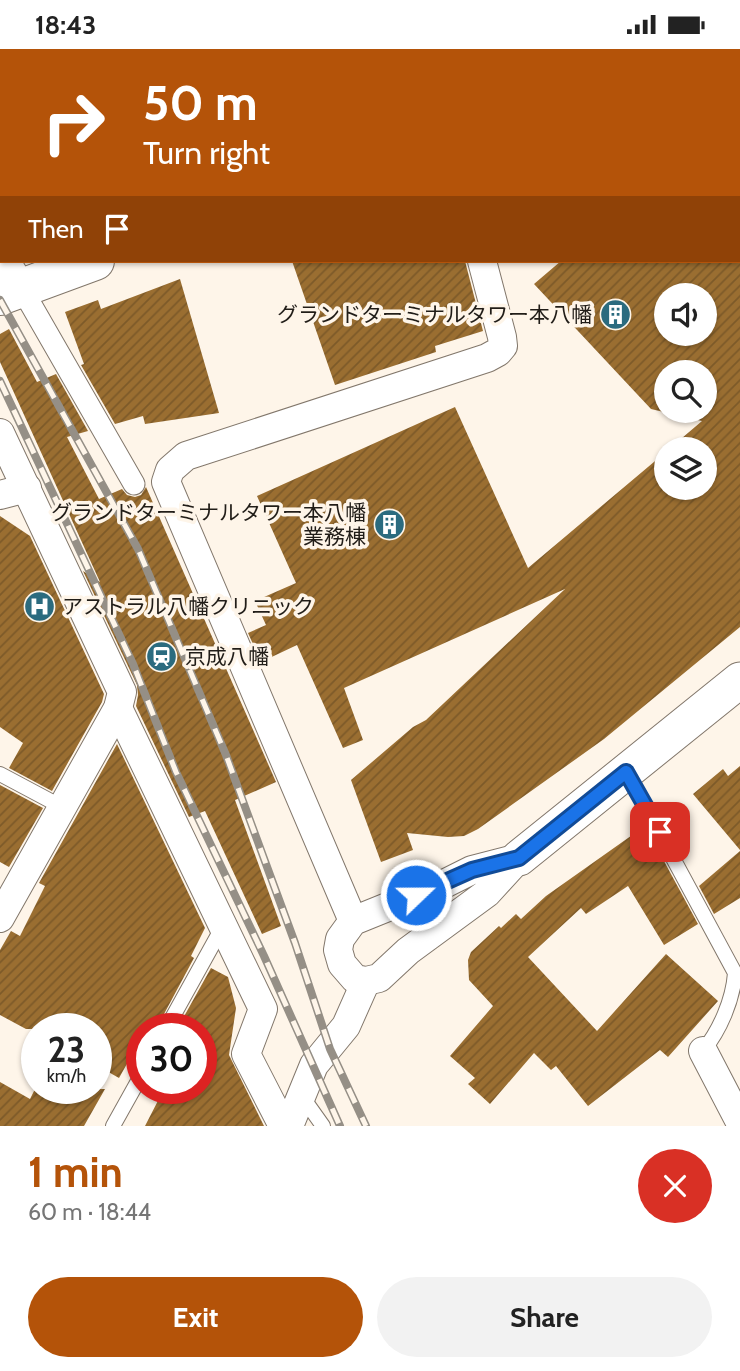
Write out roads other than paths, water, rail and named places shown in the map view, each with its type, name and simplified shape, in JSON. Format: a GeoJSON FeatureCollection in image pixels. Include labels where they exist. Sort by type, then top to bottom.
{"type":"FeatureCollection","features":[{"type":"Feature","properties":{"kind":"main road"},"geometry":{"type":"LineString","coordinates":[[9,282],[87,263]]}},
{"type":"Feature","properties":{"kind":"street"},"geometry":{"type":"LineString","coordinates":[[352,921],[166,482],[170,470],[186,456],[474,363],[498,352],[503,346],[502,337],[483,263]]}},
{"type":"Feature","properties":{"kind":"street"},"geometry":{"type":"LineString","coordinates":[[9,282],[134,484]]}},
{"type":"Feature","properties":{"kind":"street"},"geometry":{"type":"LineString","coordinates":[[0,433],[13,491],[122,692],[118,708],[0,918]]}},
{"type":"Feature","properties":{"kind":"street"},"geometry":{"type":"LineString","coordinates":[[519,858],[472,870],[352,921],[340,939],[338,950],[342,964],[355,979],[366,981],[379,978],[408,951],[487,893],[519,858],[740,680]]}},
{"type":"Feature","properties":{"kind":"street"},"geometry":{"type":"LineString","coordinates":[[118,708],[262,1009],[246,1054],[283,1126]]}},
{"type":"Feature","properties":{"kind":"street"},"geometry":{"type":"LineString","coordinates":[[289,1126],[314,1065],[346,1026],[366,981]]}},
{"type":"Feature","properties":{"kind":"street"},"geometry":{"type":"LineString","coordinates":[[703,1051],[740,1122]]}},
{"type":"Feature","properties":{"kind":"lane"},"geometry":{"type":"LineString","coordinates":[[626,772],[735,973],[734,992],[712,1041],[703,1051]]}},
{"type":"Feature","properties":{"kind":"lane"},"geometry":{"type":"LineString","coordinates":[[0,774],[62,807]]}},
{"type":"Feature","properties":{"kind":"lane"},"geometry":{"type":"LineString","coordinates":[[175,1013],[222,928]]}},
{"type":"Feature","properties":{"kind":"lane"},"geometry":{"type":"LineString","coordinates":[[301,1095],[323,1126]]}},
{"type":"Feature","properties":{"kind":"lane"},"geometry":{"type":"LineString","coordinates":[[113,1126],[126,1103]]}},
{"type":"Feature","properties":{"kind":"railway"},"geometry":{"type":"LineString","coordinates":[[0,300],[138,549],[226,755],[295,943],[330,1049],[366,1126]]}},
{"type":"Feature","properties":{"kind":"railway"},"geometry":{"type":"LineString","coordinates":[[0,381],[133,664],[176,772],[264,956],[340,1126]]}},
{"type":"Feature","properties":{"kind":"place","name":"グランドターミナルタワー本八幡"},"geometry":{"type":"Point","coordinates":[615,315]}},
{"type":"Feature","properties":{"kind":"place","name":"グランドターミナルタワー本八幡 業務棟"},"geometry":{"type":"Point","coordinates":[389,525]}},
{"type":"Feature","properties":{"kind":"place","name":"アストラル八幡クリニック"},"geometry":{"type":"Point","coordinates":[39,607]}},
{"type":"Feature","properties":{"kind":"place","name":"京成八幡"},"geometry":{"type":"Point","coordinates":[162,657]}}]}
